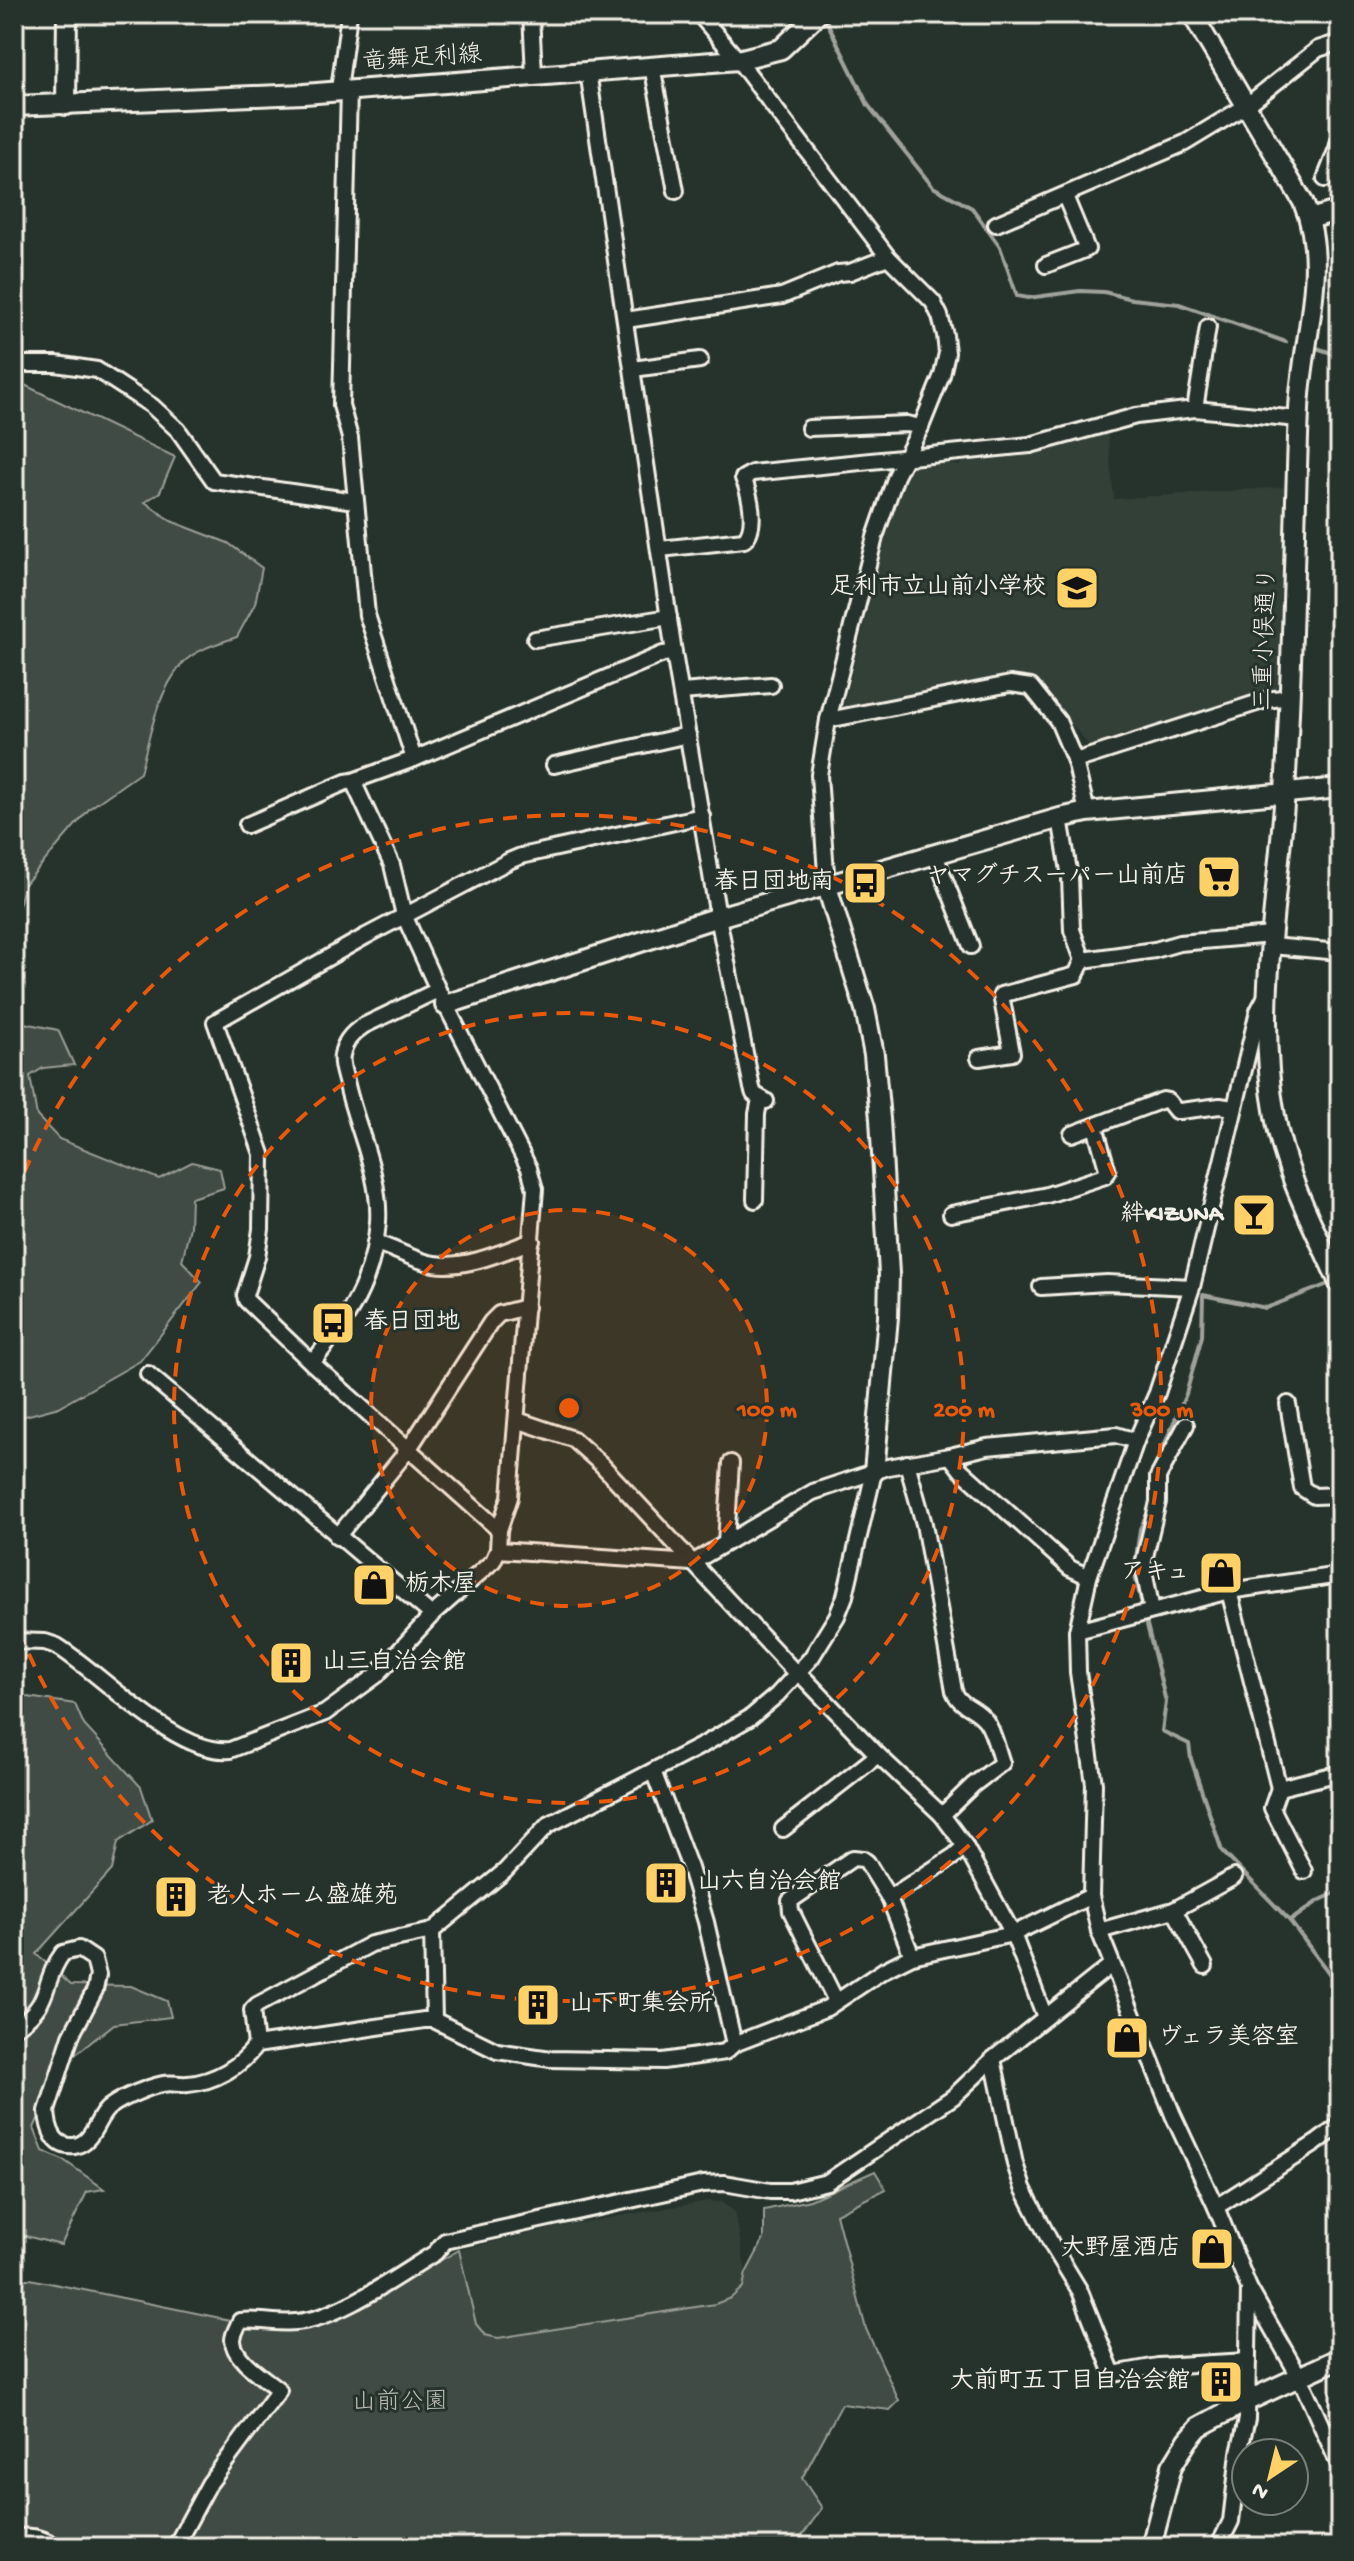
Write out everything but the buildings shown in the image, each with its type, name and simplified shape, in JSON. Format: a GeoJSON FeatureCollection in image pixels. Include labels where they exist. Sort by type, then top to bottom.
{"type":"FeatureCollection","features":[{"type":"Feature","properties":{"kind":"street"},"geometry":{"type":"LineString","coordinates":[[66,105],[67,14]]}},
{"type":"Feature","properties":{"kind":"street"},"geometry":{"type":"LineString","coordinates":[[349,14],[344,90],[341,405],[350,438],[367,615],[414,759]]}},
{"type":"Feature","properties":{"kind":"street"},"geometry":{"type":"LineString","coordinates":[[531,14],[534,75]]}},
{"type":"Feature","properties":{"kind":"street"},"geometry":{"type":"LineString","coordinates":[[17,2026],[32,2016],[44,2000],[63,1953],[79,1949],[94,1959],[98,1975],[95,1990],[71,2036],[47,2111],[47,2123],[61,2144],[74,2146],[84,2142],[109,2107],[161,2084],[194,2084],[242,2064],[256,2045],[252,2010],[257,2005],[371,1944],[432,1931],[505,1871],[548,1825],[751,1717],[798,1674],[825,1636],[845,1596],[874,1472],[889,1274],[874,1055],[865,1009],[827,887],[819,775],[828,720],[875,537],[896,476],[921,427],[942,375],[947,353],[945,335],[933,302],[888,257],[738,60],[699,14]]}},
{"type":"Feature","properties":{"kind":"street","name":"竜舞足利線"},"geometry":{"type":"LineString","coordinates":[[14,106],[344,90],[738,60],[781,49],[818,14]]}},
{"type":"Feature","properties":{"kind":"street","name":"三重小俣通り"},"geometry":{"type":"LineString","coordinates":[[1193,14],[1303,202],[1310,219],[1315,255],[1314,287],[1300,375],[1285,794],[1266,996],[1270,1081],[1278,1132],[1285,1159],[1340,1285]]}},
{"type":"Feature","properties":{"kind":"street"},"geometry":{"type":"LineString","coordinates":[[996,224],[1185,143],[1246,106],[1318,49],[1340,42]]}},
{"type":"Feature","properties":{"kind":"street"},"geometry":{"type":"LineString","coordinates":[[652,66],[676,191]]}},
{"type":"Feature","properties":{"kind":"street"},"geometry":{"type":"LineString","coordinates":[[588,71],[674,653],[718,917],[741,1044],[752,1088],[763,1100],[757,1114],[755,1200]]}},
{"type":"Feature","properties":{"kind":"street"},"geometry":{"type":"LineString","coordinates":[[1325,179],[1340,141]]}},
{"type":"Feature","properties":{"kind":"street"},"geometry":{"type":"LineString","coordinates":[[1046,265],[1087,249],[1065,196]]}},
{"type":"Feature","properties":{"kind":"street"},"geometry":{"type":"LineString","coordinates":[[1310,219],[1340,210]]}},
{"type":"Feature","properties":{"kind":"street"},"geometry":{"type":"LineString","coordinates":[[626,320],[782,296],[888,257]]}},
{"type":"Feature","properties":{"kind":"street"},"geometry":{"type":"LineString","coordinates":[[1195,409],[1208,327]]}},
{"type":"Feature","properties":{"kind":"street"},"geometry":{"type":"LineString","coordinates":[[633,369],[700,360]]}},
{"type":"Feature","properties":{"kind":"street"},"geometry":{"type":"LineString","coordinates":[[14,364],[56,364],[97,370],[152,406],[178,430],[214,481],[355,501]]}},
{"type":"Feature","properties":{"kind":"street"},"geometry":{"type":"LineString","coordinates":[[660,549],[744,540],[752,527],[743,478],[752,473],[1030,445],[1136,416],[1195,409],[1298,419]]}},
{"type":"Feature","properties":{"kind":"street"},"geometry":{"type":"LineString","coordinates":[[809,428],[907,424],[921,427]]}},
{"type":"Feature","properties":{"kind":"street"},"geometry":{"type":"LineString","coordinates":[[535,639],[669,617]]}},
{"type":"Feature","properties":{"kind":"street"},"geometry":{"type":"LineString","coordinates":[[247,825],[346,782],[414,759],[663,654],[674,653]]}},
{"type":"Feature","properties":{"kind":"street"},"geometry":{"type":"LineString","coordinates":[[828,720],[1010,684],[1031,687],[1058,721],[1075,761],[1087,812]]}},
{"type":"Feature","properties":{"kind":"street"},"geometry":{"type":"LineString","coordinates":[[681,692],[771,685]]}},
{"type":"Feature","properties":{"kind":"street"},"geometry":{"type":"LineString","coordinates":[[1075,761],[1266,700],[1290,697]]}},
{"type":"Feature","properties":{"kind":"street"},"geometry":{"type":"LineString","coordinates":[[554,765],[688,735]]}},
{"type":"Feature","properties":{"kind":"street"},"geometry":{"type":"LineString","coordinates":[[14,1641],[45,1642],[57,1646],[163,1727],[184,1739],[221,1751],[230,1750],[325,1713],[346,1700],[377,1675],[432,1615],[488,1567],[498,1550],[499,1530],[510,1497],[535,1189],[529,1168],[442,998],[404,915],[392,865],[353,781]]}},
{"type":"Feature","properties":{"kind":"street"},"geometry":{"type":"LineString","coordinates":[[312,1363],[354,1307],[367,1278],[375,1243],[377,1195],[352,1105],[342,1053],[353,1033],[363,1026],[442,998],[1060,818],[1087,812],[1340,788]]}},
{"type":"Feature","properties":{"kind":"street"},"geometry":{"type":"LineString","coordinates":[[499,1530],[246,1300],[261,1229],[262,1154],[215,1022],[404,915],[521,856],[702,816]]}},
{"type":"Feature","properties":{"kind":"street"},"geometry":{"type":"LineString","coordinates":[[979,1058],[1012,1053],[1001,995],[1076,975],[1083,960],[1072,930],[1070,877],[1060,818]]}},
{"type":"Feature","properties":{"kind":"street"},"geometry":{"type":"LineString","coordinates":[[935,855],[971,946]]}},
{"type":"Feature","properties":{"kind":"street"},"geometry":{"type":"LineString","coordinates":[[1083,960],[1155,950],[1179,943],[1271,940],[1340,952]]}},
{"type":"Feature","properties":{"kind":"street"},"geometry":{"type":"LineString","coordinates":[[1266,996],[1258,1011],[1233,1108],[1192,1287],[1157,1393],[1136,1441],[1089,1577],[1077,1631],[1078,1672],[1094,1784],[1091,1896],[1099,1931],[1173,2115],[1249,2288],[1299,2376],[1340,2467]]}},
{"type":"Feature","properties":{"kind":"street"},"geometry":{"type":"LineString","coordinates":[[1072,1134],[1163,1100],[1168,1101],[1176,1111],[1220,1106],[1233,1108]]}},
{"type":"Feature","properties":{"kind":"street"},"geometry":{"type":"LineString","coordinates":[[951,1214],[1047,1195],[1105,1176],[1108,1172],[1095,1126]]}},
{"type":"Feature","properties":{"kind":"street"},"geometry":{"type":"LineString","coordinates":[[375,1243],[432,1264],[443,1265],[487,1258],[532,1241]]}},
{"type":"Feature","properties":{"kind":"street"},"geometry":{"type":"LineString","coordinates":[[1041,1287],[1107,1283],[1192,1287]]}},
{"type":"Feature","properties":{"kind":"street"},"geometry":{"type":"LineString","coordinates":[[337,1537],[408,1450],[491,1322],[499,1314],[526,1307]]}},
{"type":"Feature","properties":{"kind":"street"},"geometry":{"type":"LineString","coordinates":[[148,1374],[432,1615]]}},
{"type":"Feature","properties":{"kind":"street"},"geometry":{"type":"LineString","coordinates":[[1288,1404],[1302,1488],[1314,1496],[1340,1495]]}},
{"type":"Feature","properties":{"kind":"street"},"geometry":{"type":"LineString","coordinates":[[517,1420],[573,1439],[601,1464],[798,1674],[942,1815],[965,1846],[1013,1934],[1045,2017]]}},
{"type":"Feature","properties":{"kind":"street"},"geometry":{"type":"LineString","coordinates":[[1152,1611],[1143,1565],[1158,1502],[1158,1477],[1186,1425]]}},
{"type":"Feature","properties":{"kind":"street"},"geometry":{"type":"LineString","coordinates":[[498,1550],[692,1563],[813,1492],[874,1472],[987,1447],[1116,1435],[1136,1441]]}},
{"type":"Feature","properties":{"kind":"street"},"geometry":{"type":"LineString","coordinates":[[950,1456],[961,1470],[1070,1568],[1089,1577]]}},
{"type":"Feature","properties":{"kind":"street"},"geometry":{"type":"LineString","coordinates":[[726,1543],[731,1463]]}},
{"type":"Feature","properties":{"kind":"street"},"geometry":{"type":"LineString","coordinates":[[907,1463],[924,1524],[954,1691],[958,1701],[988,1723],[1002,1763],[942,1815]]}},
{"type":"Feature","properties":{"kind":"street"},"geometry":{"type":"LineString","coordinates":[[1077,1631],[1229,1591],[1340,1575]]}},
{"type":"Feature","properties":{"kind":"street"},"geometry":{"type":"LineString","coordinates":[[1229,1591],[1279,1788],[1272,1808],[1304,1871]]}},
{"type":"Feature","properties":{"kind":"street"},"geometry":{"type":"LineString","coordinates":[[783,1829],[878,1755]]}},
{"type":"Feature","properties":{"kind":"street"},"geometry":{"type":"LineString","coordinates":[[653,1771],[694,1882],[734,2044]]}},
{"type":"Feature","properties":{"kind":"street"},"geometry":{"type":"LineString","coordinates":[[1279,1788],[1340,1773]]}},
{"type":"Feature","properties":{"kind":"street"},"geometry":{"type":"LineString","coordinates":[[889,1898],[965,1846]]}},
{"type":"Feature","properties":{"kind":"street"},"geometry":{"type":"LineString","coordinates":[[836,2001],[791,1911],[790,1901],[840,1866],[858,1857],[867,1862],[889,1898],[912,1956]]}},
{"type":"Feature","properties":{"kind":"street"},"geometry":{"type":"LineString","coordinates":[[1099,1931],[1174,1910],[1234,1877]]}},
{"type":"Feature","properties":{"kind":"street"},"geometry":{"type":"LineString","coordinates":[[256,2045],[434,2020],[497,2051],[551,2059],[663,2061],[725,2052],[734,2044],[827,2008],[884,1970],[912,1956],[1013,1934],[1091,1896]]}},
{"type":"Feature","properties":{"kind":"street"},"geometry":{"type":"LineString","coordinates":[[1174,1910],[1205,1966]]}},
{"type":"Feature","properties":{"kind":"street"},"geometry":{"type":"LineString","coordinates":[[432,1931],[434,2020]]}},
{"type":"Feature","properties":{"kind":"street"},"geometry":{"type":"LineString","coordinates":[[175,2547],[209,2484],[279,2390],[241,2358],[234,2347],[232,2337],[240,2321],[298,2322],[341,2309],[435,2253],[445,2241],[703,2184],[724,2183],[770,2191],[790,2191],[827,2182],[953,2097],[993,2059],[1111,1965]]}},
{"type":"Feature","properties":{"kind":"street"},"geometry":{"type":"LineString","coordinates":[[993,2059],[1023,2188],[1080,2291],[1113,2374],[1158,2366],[1248,2361]]}},
{"type":"Feature","properties":{"kind":"street"},"geometry":{"type":"LineString","coordinates":[[1216,2207],[1340,2125]]}},
{"type":"Feature","properties":{"kind":"street"},"geometry":{"type":"LineString","coordinates":[[1218,2547],[1231,2521],[1239,2453],[1247,2419],[1249,2288]]}},
{"type":"Feature","properties":{"kind":"street"},"geometry":{"type":"LineString","coordinates":[[1151,2547],[1172,2466],[1199,2427],[1216,2416],[1340,2358]]}},
{"type":"Feature","properties":{"kind":"street"},"geometry":{"type":"LineString","coordinates":[[14,2538],[45,2539],[57,2547]]}},
{"type":"Feature","properties":{"kind":"shaded area","name":"足利市立山前小学校"},"geometry":{"type":"Polygon","coordinates":[[[1107,429],[1114,499],[1285,487],[1277,688],[1091,748],[1040,686],[1007,677],[851,709],[843,708],[901,476],[909,463],[935,459],[959,466],[966,458],[1107,429]]]}},
{"type":"Feature","properties":{"kind":"shaded area"},"geometry":{"type":"Polygon","coordinates":[[[708,2201],[722,2202],[735,2212],[746,2273],[743,2287],[731,2298],[715,2304],[498,2338],[485,2335],[476,2324],[459,2250],[567,2225],[708,2201]]]}},
{"type":"Feature","properties":{"kind":"green space"},"geometry":{"type":"Polygon","coordinates":[[[14,380],[175,457],[160,492],[145,502],[171,521],[228,543],[262,568],[255,604],[237,637],[201,650],[182,664],[160,702],[140,773],[90,808],[25,884],[14,923],[14,380]]]}},
{"type":"Feature","properties":{"kind":"green space"},"geometry":{"type":"Polygon","coordinates":[[[14,1021],[58,1030],[74,1065],[43,1068],[30,1076],[37,1116],[59,1139],[159,1179],[192,1162],[220,1169],[224,1188],[191,1198],[190,1227],[182,1261],[202,1282],[140,1361],[59,1407],[14,1419],[14,1021]]]}},
{"type":"Feature","properties":{"kind":"green space"},"geometry":{"type":"Polygon","coordinates":[[[14,1695],[75,1704],[84,1725],[141,1787],[152,1820],[118,1842],[112,1870],[36,1954],[71,1985],[131,1986],[167,2001],[171,2017],[114,2024],[61,2066],[34,2128],[43,2151],[65,2161],[104,2189],[87,2192],[61,2245],[14,2233],[14,1695]]]}},
{"type":"Feature","properties":{"kind":"green space","name":"山前公園"},"geometry":{"type":"Polygon","coordinates":[[[875,2171],[886,2189],[836,2214],[866,2329],[899,2401],[890,2410],[842,2404],[802,2478],[822,2508],[794,2547],[14,2547],[14,2279],[30,2279],[240,2322],[290,2322],[380,2295],[459,2250],[476,2324],[485,2335],[498,2338],[715,2304],[731,2298],[743,2287],[746,2273],[764,2239],[764,2210],[810,2200],[875,2171]]]}},
{"type":"Feature","properties":{"kind":"waterway"},"geometry":{"type":"LineString","coordinates":[[824,16],[868,105],[933,187],[972,208],[1000,247],[1017,296],[1028,298],[1080,291],[1104,292],[1132,299],[1179,304],[1286,342]]}},
{"type":"Feature","properties":{"kind":"waterway"},"geometry":{"type":"LineString","coordinates":[[1314,347],[1340,356]]}},
{"type":"Feature","properties":{"kind":"waterway"},"geometry":{"type":"LineString","coordinates":[[1340,1218],[1333,1234],[1340,1252]]}},
{"type":"Feature","properties":{"kind":"waterway"},"geometry":{"type":"LineString","coordinates":[[1331,1283],[1266,1308],[1203,1295],[1202,1336],[1186,1394],[1151,1476],[1151,1507],[1140,1529],[1134,1572],[1166,1702],[1162,1731],[1189,1744],[1191,1759],[1222,1851],[1290,1921],[1340,1988]]}},
{"type":"Feature","properties":{"kind":"waterway"},"geometry":{"type":"LineString","coordinates":[[1290,1921],[1318,1901],[1340,1891]]}},
{"type":"Feature","properties":{"kind":"place","name":"足利市立山前小学校"},"geometry":{"type":"Point","coordinates":[1077,588]}},
{"type":"Feature","properties":{"kind":"place","name":"ヤマグチスーパー山前店"},"geometry":{"type":"Point","coordinates":[1219,877]}},
{"type":"Feature","properties":{"kind":"place","name":"春日団地南"},"geometry":{"type":"Point","coordinates":[865,883]}},
{"type":"Feature","properties":{"kind":"place","name":"絆KIZUNA"},"geometry":{"type":"Point","coordinates":[1254,1215]}},
{"type":"Feature","properties":{"kind":"place","name":"春日団地"},"geometry":{"type":"Point","coordinates":[333,1323]}},
{"type":"Feature","properties":{"kind":"place","name":"アキュ"},"geometry":{"type":"Point","coordinates":[1221,1573]}},
{"type":"Feature","properties":{"kind":"place","name":"栃木屋"},"geometry":{"type":"Point","coordinates":[374,1585]}},
{"type":"Feature","properties":{"kind":"place","name":"山三自治会館"},"geometry":{"type":"Point","coordinates":[291,1663]}},
{"type":"Feature","properties":{"kind":"place","name":"山六自治会館"},"geometry":{"type":"Point","coordinates":[666,1883]}},
{"type":"Feature","properties":{"kind":"place","name":"老人ホーム盛雄苑"},"geometry":{"type":"Point","coordinates":[176,1897]}},
{"type":"Feature","properties":{"kind":"place","name":"山下町集会所"},"geometry":{"type":"Point","coordinates":[538,2005]}},
{"type":"Feature","properties":{"kind":"place","name":"ヴェラ美容室"},"geometry":{"type":"Point","coordinates":[1127,2038]}},
{"type":"Feature","properties":{"kind":"place","name":"大野屋酒店"},"geometry":{"type":"Point","coordinates":[1212,2249]}},
{"type":"Feature","properties":{"kind":"place","name":"大前町五丁目自治会館"},"geometry":{"type":"Point","coordinates":[1221,2382]}}]}
